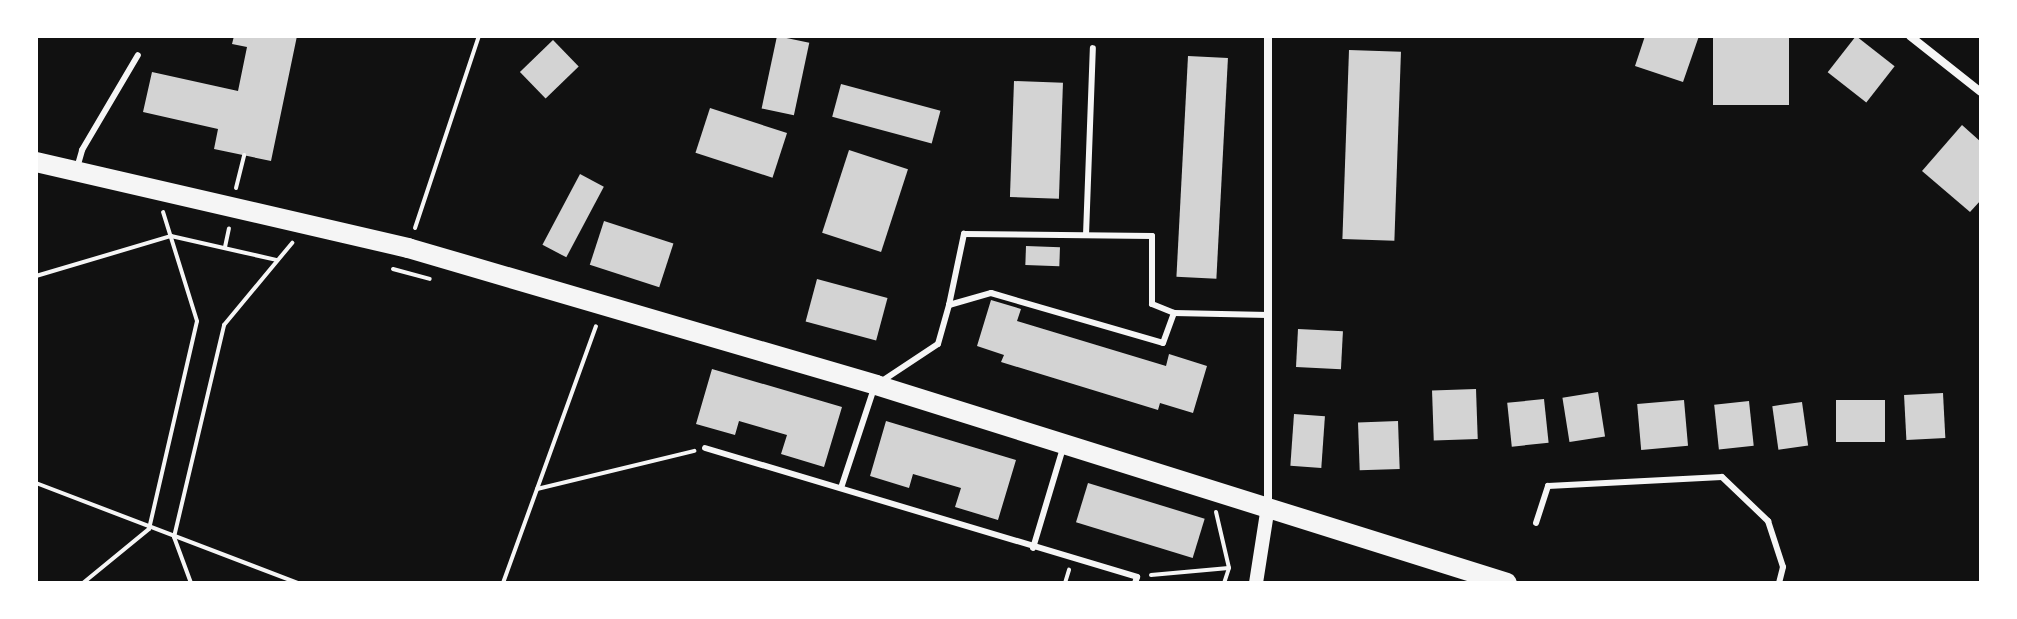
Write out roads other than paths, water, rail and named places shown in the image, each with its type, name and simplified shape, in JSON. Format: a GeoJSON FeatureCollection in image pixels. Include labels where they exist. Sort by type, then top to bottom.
{"type":"FeatureCollection","features":[{"type":"Feature","properties":{"kind":"main road"},"geometry":{"type":"LineString","coordinates":[[36,162],[408,248],[876,385],[1222,491],[1467,576],[1507,583]]}},
{"type":"Feature","properties":{"kind":"street"},"geometry":{"type":"LineString","coordinates":[[1256,583],[1268,506],[1268,36]]}},
{"type":"Feature","properties":{"kind":"street"},"geometry":{"type":"LineString","coordinates":[[1910,36],[1981,92]]}},
{"type":"Feature","properties":{"kind":"lane"},"geometry":{"type":"LineString","coordinates":[[1086,235],[1093,48]]}},
{"type":"Feature","properties":{"kind":"lane"},"geometry":{"type":"LineString","coordinates":[[76,172],[82,150],[138,55]]}},
{"type":"Feature","properties":{"kind":"lane"},"geometry":{"type":"LineString","coordinates":[[841,488],[876,385],[938,344],[964,234],[1152,236],[1152,304],[1174,313],[1268,315]]}},
{"type":"Feature","properties":{"kind":"lane"},"geometry":{"type":"LineString","coordinates":[[949,305],[991,293],[1163,343],[1174,313]]}},
{"type":"Feature","properties":{"kind":"lane"},"geometry":{"type":"LineString","coordinates":[[1033,548],[1064,443]]}},
{"type":"Feature","properties":{"kind":"lane"},"geometry":{"type":"LineString","coordinates":[[705,448],[1136,580]]}},
{"type":"Feature","properties":{"kind":"lane"},"geometry":{"type":"LineString","coordinates":[[1536,523],[1548,486],[1722,477],[1768,521],[1783,567],[1779,583]]}}]}
